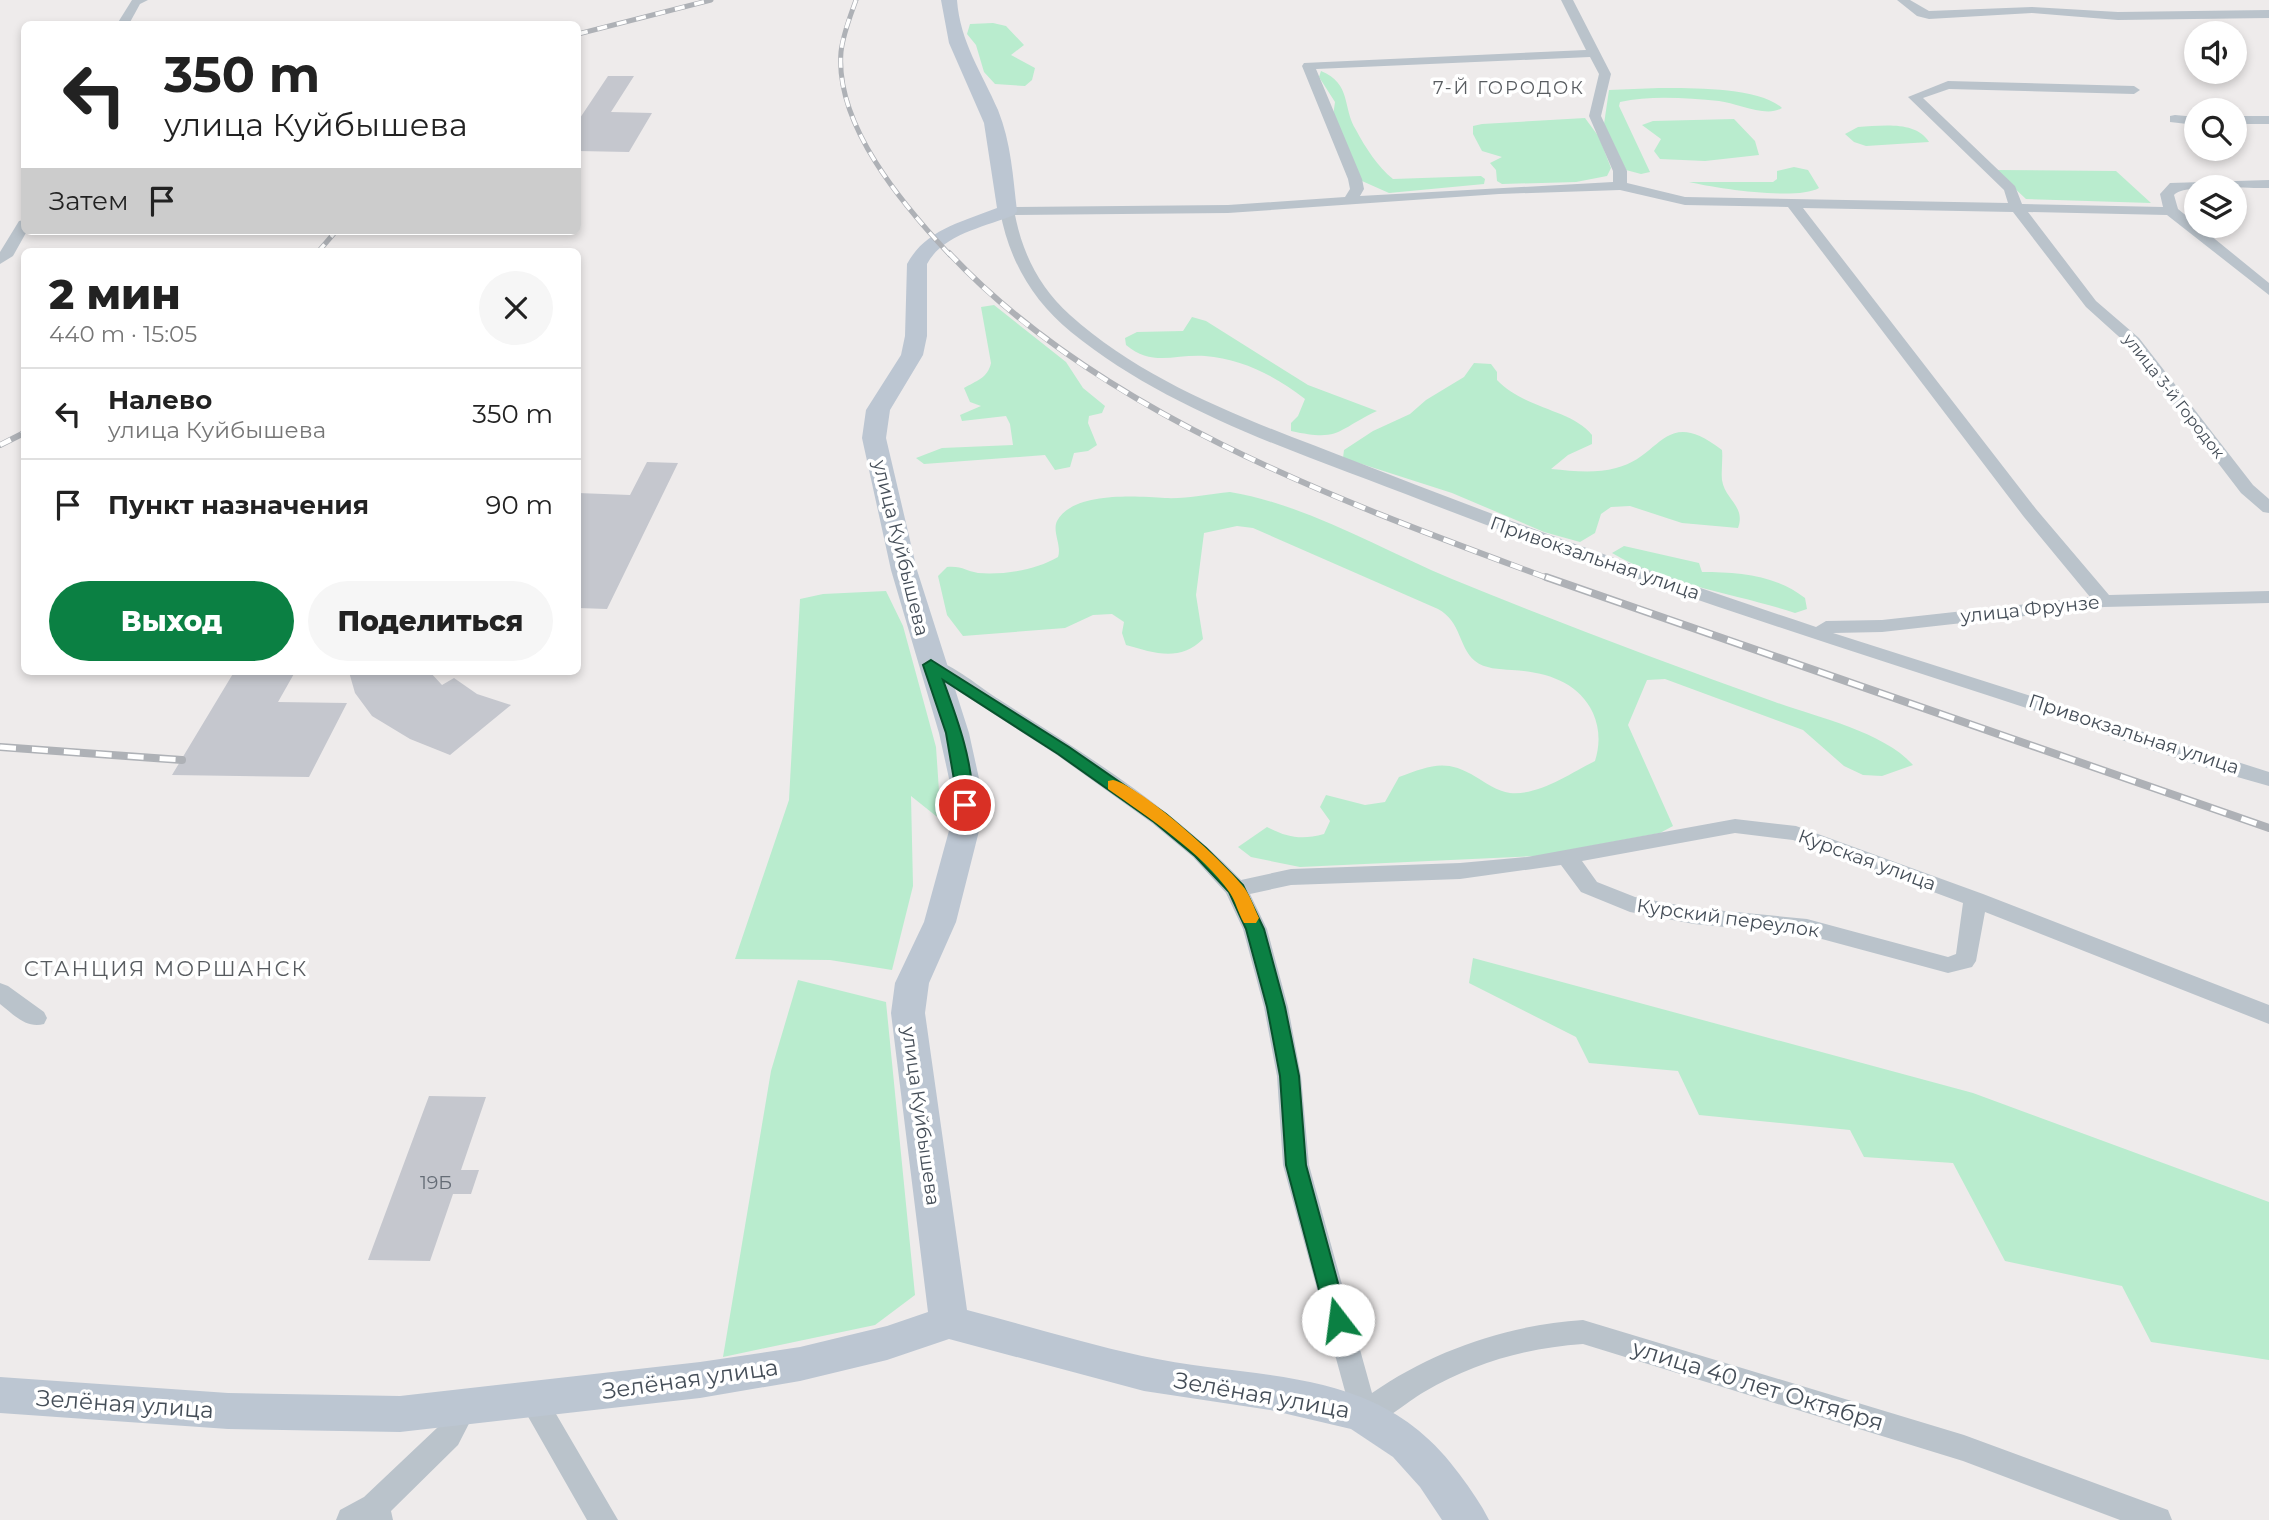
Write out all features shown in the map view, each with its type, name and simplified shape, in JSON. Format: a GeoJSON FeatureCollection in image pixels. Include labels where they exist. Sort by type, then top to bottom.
{"type":"FeatureCollection","features":[{"type":"Feature","properties":{"kind":"street"},"geometry":{"type":"LineString","coordinates":[[948,0],[948,13],[958,44],[994,127],[1007,211],[1159,211],[1620,186],[1685,201],[2171,211],[2269,289]]}},
{"type":"Feature","properties":{"kind":"street"},"geometry":{"type":"LineString","coordinates":[[1567,0],[1605,74],[1595,116],[1620,171],[1620,186]]}},
{"type":"Feature","properties":{"kind":"street"},"geometry":{"type":"LineString","coordinates":[[1903,0],[1921,13],[1929,15],[2020,10],[2118,16],[2269,15]]}},
{"type":"Feature","properties":{"kind":"street"},"geometry":{"type":"LineString","coordinates":[[125,21],[139,1]]}},
{"type":"Feature","properties":{"kind":"street"},"geometry":{"type":"LineString","coordinates":[[1350,200],[1357,189],[1355,180],[1308,66],[1595,53]]}},
{"type":"Feature","properties":{"kind":"street","name":"улица 3-й Городок"},"geometry":{"type":"LineString","coordinates":[[2134,90],[1948,85],[1914,97],[2010,189],[2016,206],[2091,304],[2133,341],[2248,489],[2269,508]]}},
{"type":"Feature","properties":{"kind":"street"},"geometry":{"type":"LineString","coordinates":[[2175,119],[2184,120]]}},
{"type":"Feature","properties":{"kind":"street"},"geometry":{"type":"LineString","coordinates":[[2247,120],[2269,120]]}},
{"type":"Feature","properties":{"kind":"street"},"geometry":{"type":"LineString","coordinates":[[2171,211],[2167,194],[2175,186],[2269,184]]}},
{"type":"Feature","properties":{"kind":"street"},"geometry":{"type":"LineString","coordinates":[[1792,203],[2030,513],[2104,601]]}},
{"type":"Feature","properties":{"kind":"street","name":"Привокзальная улица"},"geometry":{"type":"LineString","coordinates":[[1007,211],[1011,240],[1020,264],[1037,290],[1075,327],[1115,357],[1242,422],[1486,520],[1748,612],[1825,631],[2269,779]]}},
{"type":"Feature","properties":{"kind":"street","name":"улица Куйбышева"},"geometry":{"type":"LineString","coordinates":[[949,1322],[908,1013],[912,983],[940,922],[965,827],[962,771],[954,733],[931,665],[887,504],[874,438],[878,410],[912,355],[916,336],[917,264],[920,256],[936,241],[1007,211]]}},
{"type":"Feature","properties":{"kind":"street"},"geometry":{"type":"LineString","coordinates":[[0,260],[8,253],[21,229]]}},
{"type":"Feature","properties":{"kind":"street","name":"улица Фрунзе"},"geometry":{"type":"LineString","coordinates":[[1825,631],[2104,601],[2269,597]]}},
{"type":"Feature","properties":{"kind":"street"},"geometry":{"type":"LineString","coordinates":[[931,665],[1064,750],[1160,818],[1200,852],[1237,889],[1255,929],[1276,1007],[1289,1076],[1296,1165],[1364,1415]]}},
{"type":"Feature","properties":{"kind":"street","name":"Курская улица"},"geometry":{"type":"LineString","coordinates":[[1237,889],[1291,877],[1460,870],[1568,858],[1735,826],[1796,833],[1975,899],[2269,1015]]}},
{"type":"Feature","properties":{"kind":"street","name":"Курский переулок"},"geometry":{"type":"LineString","coordinates":[[1568,858],[1589,887],[1630,904],[1694,916],[1807,927],[1948,965],[1964,961],[1968,955],[1975,899]]}},
{"type":"Feature","properties":{"kind":"street"},"geometry":{"type":"LineString","coordinates":[[0,992],[35,1018]]}},
{"type":"Feature","properties":{"kind":"street","name":"Зелёная улица"},"geometry":{"type":"LineString","coordinates":[[0,1395],[306,1414],[400,1414],[700,1380],[800,1364],[887,1343],[949,1322],[1144,1374],[1270,1392],[1325,1403],[1364,1415],[1408,1444],[1435,1474],[1467,1520]]}},
{"type":"Feature","properties":{"kind":"street","name":"улица 40 лет Октября"},"geometry":{"type":"LineString","coordinates":[[1364,1415],[1398,1389],[1477,1355],[1526,1339],[1559,1332],[1583,1332],[1964,1448],[2157,1520]]}},
{"type":"Feature","properties":{"kind":"street"},"geometry":{"type":"LineString","coordinates":[[532,1399],[603,1520]]}},
{"type":"Feature","properties":{"kind":"street"},"geometry":{"type":"LineString","coordinates":[[368,1516],[448,1436],[462,1408]]}},
{"type":"Feature","properties":{"kind":"green space"},"geometry":{"type":"Polygon","coordinates":[[[993,23],[1006,26],[1024,45],[1011,55],[1035,68],[1032,80],[1025,86],[995,84],[984,72],[976,45],[967,34],[970,24],[993,23]]]}},
{"type":"Feature","properties":{"kind":"green space"},"geometry":{"type":"Polygon","coordinates":[[[1321,71],[1338,82],[1360,136],[1377,163],[1393,179],[1481,176],[1485,179],[1484,184],[1389,193],[1362,181],[1333,116],[1335,102],[1319,77],[1321,71]]]}},
{"type":"Feature","properties":{"kind":"green space"},"geometry":{"type":"Polygon","coordinates":[[[1659,88],[1741,92],[1771,101],[1782,108],[1760,111],[1719,101],[1682,98],[1644,98],[1620,102],[1619,106],[1650,172],[1641,174],[1626,170],[1604,124],[1609,90],[1659,88]]]}},
{"type":"Feature","properties":{"kind":"green space"},"geometry":{"type":"Polygon","coordinates":[[[1585,118],[1599,137],[1611,168],[1607,176],[1576,182],[1502,184],[1497,181],[1496,170],[1490,163],[1502,157],[1482,151],[1473,134],[1473,126],[1482,124],[1585,118]]]}},
{"type":"Feature","properties":{"kind":"green space"},"geometry":{"type":"Polygon","coordinates":[[[1734,119],[1755,141],[1759,155],[1705,161],[1660,159],[1654,151],[1661,139],[1642,125],[1653,121],[1734,119]]]}},
{"type":"Feature","properties":{"kind":"green space"},"geometry":{"type":"Polygon","coordinates":[[[1858,127],[1907,127],[1916,130],[1929,142],[1866,146],[1854,142],[1845,134],[1858,127]]]}},
{"type":"Feature","properties":{"kind":"green space"},"geometry":{"type":"Polygon","coordinates":[[[1794,167],[1808,170],[1819,188],[1808,192],[1775,193],[1689,182],[1773,182],[1777,179],[1777,171],[1794,167]]]}},
{"type":"Feature","properties":{"kind":"green space"},"geometry":{"type":"Polygon","coordinates":[[[1995,170],[2116,171],[2151,203],[2026,199],[1995,170]]]}},
{"type":"Feature","properties":{"kind":"green space"},"geometry":{"type":"Polygon","coordinates":[[[994,305],[1066,362],[1083,388],[1105,406],[1102,413],[1089,416],[1088,423],[1097,445],[1088,451],[1074,453],[1070,467],[1055,470],[1045,455],[924,464],[916,458],[942,448],[1013,445],[1006,416],[962,421],[960,415],[981,406],[970,402],[964,388],[981,378],[991,363],[981,307],[994,305]]]}},
{"type":"Feature","properties":{"kind":"green space"},"geometry":{"type":"Polygon","coordinates":[[[1192,317],[1206,321],[1308,385],[1377,411],[1329,435],[1291,431],[1291,423],[1298,416],[1305,399],[1270,376],[1219,358],[1155,358],[1136,352],[1126,345],[1125,338],[1137,332],[1183,331],[1192,317]]]}},
{"type":"Feature","properties":{"kind":"green space"},"geometry":{"type":"Polygon","coordinates":[[[1474,363],[1491,364],[1497,372],[1497,380],[1509,390],[1572,420],[1592,435],[1592,444],[1568,455],[1551,469],[1583,472],[1608,470],[1631,462],[1675,433],[1687,432],[1703,437],[1722,450],[1722,480],[1739,514],[1738,528],[1682,523],[1630,506],[1611,507],[1601,514],[1595,533],[1580,542],[1544,532],[1452,493],[1343,458],[1344,450],[1373,431],[1410,414],[1426,400],[1464,377],[1474,363]]]}},
{"type":"Feature","properties":{"kind":"green space"},"geometry":{"type":"Polygon","coordinates":[[[1230,492],[1259,498],[1316,517],[1452,579],[1532,611],[1694,673],[1849,727],[1885,743],[1913,765],[1882,776],[1863,775],[1844,766],[1803,730],[1665,679],[1647,680],[1628,725],[1673,826],[1660,833],[1537,856],[1300,867],[1251,857],[1238,847],[1267,827],[1295,837],[1324,834],[1330,821],[1320,807],[1326,795],[1365,805],[1385,802],[1399,777],[1438,766],[1455,767],[1505,792],[1532,791],[1554,783],[1595,761],[1599,737],[1593,713],[1587,702],[1569,686],[1536,673],[1479,664],[1465,649],[1452,621],[1438,609],[1253,528],[1237,526],[1204,533],[1196,595],[1203,639],[1185,651],[1166,654],[1126,645],[1122,633],[1124,622],[1112,614],[1093,615],[1065,628],[963,636],[947,615],[938,576],[947,567],[978,573],[998,573],[1020,571],[1049,562],[1058,557],[1059,552],[1057,521],[1065,511],[1077,504],[1106,498],[1181,498],[1230,492]]]}},
{"type":"Feature","properties":{"kind":"green space"},"geometry":{"type":"Polygon","coordinates":[[[1624,546],[1699,563],[1702,572],[1743,574],[1782,584],[1805,598],[1807,609],[1795,613],[1679,581],[1612,553],[1624,546]]]}},
{"type":"Feature","properties":{"kind":"green space"},"geometry":{"type":"Polygon","coordinates":[[[886,591],[903,626],[936,747],[941,820],[911,796],[913,886],[892,970],[830,960],[735,959],[789,800],[800,599],[823,594],[886,591]]]}},
{"type":"Feature","properties":{"kind":"green space"},"geometry":{"type":"Polygon","coordinates":[[[1473,958],[1973,1093],[2269,1202],[2269,1360],[2151,1342],[2122,1286],[2005,1261],[1953,1163],[1864,1157],[1850,1130],[1699,1115],[1678,1071],[1589,1063],[1576,1037],[1469,983],[1473,958]]]}},
{"type":"Feature","properties":{"kind":"green space"},"geometry":{"type":"Polygon","coordinates":[[[798,980],[886,1002],[915,1295],[875,1325],[723,1357],[771,1071],[798,980]]]}},
{"type":"Feature","properties":{"kind":"building"},"geometry":{"type":"Polygon","coordinates":[[[608,76],[634,76],[611,112],[652,113],[629,152],[581,151],[581,116],[608,76]]]}},
{"type":"Feature","properties":{"kind":"building"},"geometry":{"type":"Polygon","coordinates":[[[647,462],[678,463],[607,609],[581,608],[581,493],[630,495],[647,462]]]}},
{"type":"Feature","properties":{"kind":"building"},"geometry":{"type":"Polygon","coordinates":[[[232,675],[293,675],[278,702],[347,703],[309,777],[172,775],[232,675]]]}},
{"type":"Feature","properties":{"kind":"building"},"geometry":{"type":"Polygon","coordinates":[[[350,675],[433,675],[442,685],[454,678],[477,694],[511,705],[450,755],[410,739],[372,716],[355,693],[350,675]]]}},
{"type":"Feature","properties":{"kind":"building"},"geometry":{"type":"Polygon","coordinates":[[[429,1096],[486,1097],[461,1170],[479,1170],[471,1194],[453,1194],[430,1261],[368,1260],[429,1096]]]}},
{"type":"Feature","properties":{"kind":"railway"},"geometry":{"type":"LineString","coordinates":[[581,33],[711,0]]}},
{"type":"Feature","properties":{"kind":"railway"},"geometry":{"type":"LineString","coordinates":[[856,0],[841,52],[842,80],[849,107],[860,135],[893,188],[950,255]]}},
{"type":"Feature","properties":{"kind":"railway"},"geometry":{"type":"LineString","coordinates":[[321,248],[333,235]]}},
{"type":"Feature","properties":{"kind":"railway"},"geometry":{"type":"LineString","coordinates":[[949,253],[1010,311],[1079,362],[1152,408],[1230,449],[1310,485],[1391,519],[1550,579]]}},
{"type":"Feature","properties":{"kind":"railway"},"geometry":{"type":"LineString","coordinates":[[0,445],[21,434]]}},
{"type":"Feature","properties":{"kind":"railway"},"geometry":{"type":"LineString","coordinates":[[1546,577],[2269,828]]}},
{"type":"Feature","properties":{"kind":"railway"},"geometry":{"type":"LineString","coordinates":[[0,747],[182,760]]}},
{"type":"Feature","properties":{"kind":"slow traffic"},"geometry":{"type":"LineString","coordinates":[[1113,785],[1160,818],[1200,852],[1237,889],[1250,918]]}},
{"type":"Feature","properties":{"kind":"district","name":"7-Й ГОРОДОК"},"geometry":{"type":"Point","coordinates":[1509,88]}},
{"type":"Feature","properties":{"kind":"district","name":"СТАНЦИЯ МОРШАНСК"},"geometry":{"type":"Point","coordinates":[166,968]}},
{"type":"Feature","properties":{"kind":"route"},"geometry":{"type":"LineString","coordinates":[[965,805],[965,783],[954,733],[931,665],[1064,750],[1160,818],[1200,852],[1237,889],[1255,929],[1276,1007],[1289,1076],[1296,1165],[1338,1320]]}}]}
